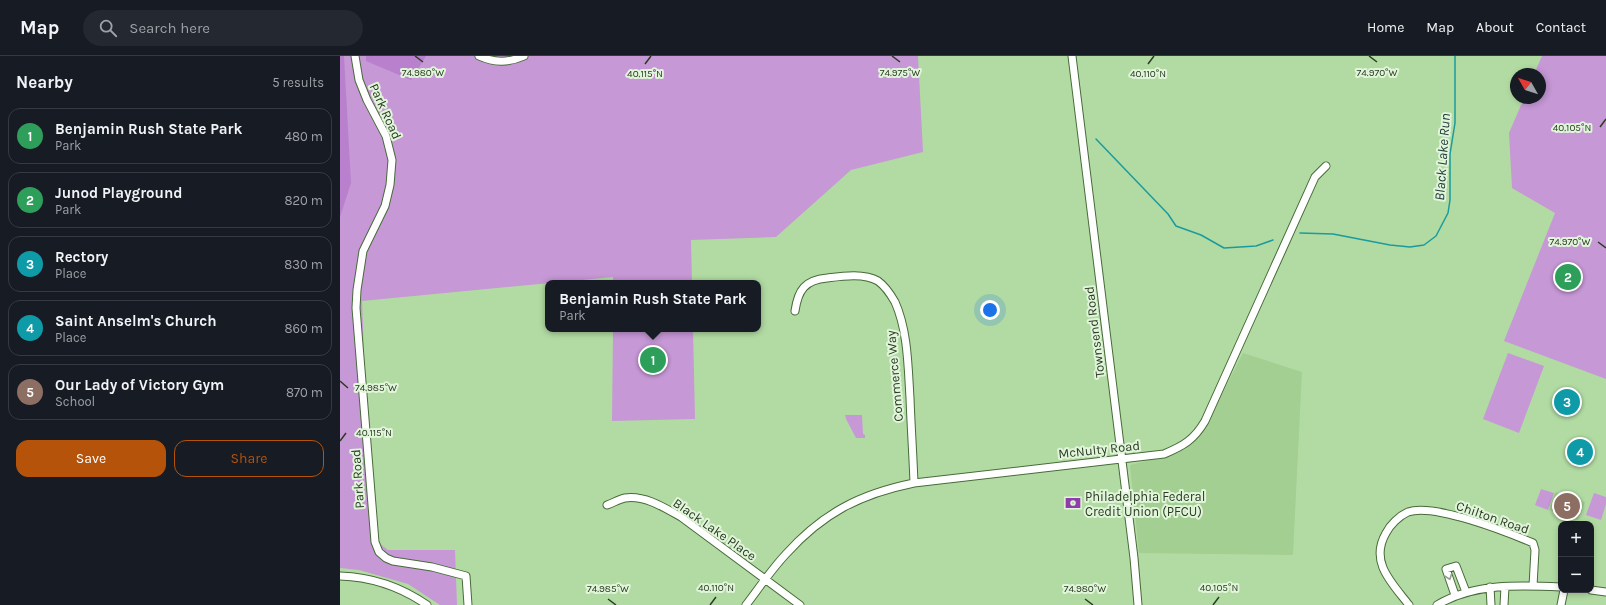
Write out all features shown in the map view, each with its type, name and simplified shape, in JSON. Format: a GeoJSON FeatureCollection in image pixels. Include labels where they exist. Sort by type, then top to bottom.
{"type":"FeatureCollection","features":[{"type":"Feature","properties":{"kind":"street","name":"Park Road"},"geometry":{"type":"LineString","coordinates":[[355,56],[359,80],[367,100],[386,136],[392,160],[390,185],[385,206],[364,251],[357,290],[356,308],[374,542],[379,552],[386,558],[393,561],[432,567],[466,576],[468,605]]}},
{"type":"Feature","properties":{"kind":"street"},"geometry":{"type":"LineString","coordinates":[[479,56],[498,62],[513,61],[524,56]]}},
{"type":"Feature","properties":{"kind":"street","name":"Townsend Road"},"geometry":{"type":"LineString","coordinates":[[1072,56],[1134,558],[1138,605]]}},
{"type":"Feature","properties":{"kind":"street","name":"McNulty Road"},"geometry":{"type":"LineString","coordinates":[[746,605],[785,555],[804,536],[838,510],[887,488],[914,483],[1164,454],[1185,444],[1199,432],[1205,421],[1315,178],[1326,166]]}},
{"type":"Feature","properties":{"kind":"street","name":"Commerce Way"},"geometry":{"type":"LineString","coordinates":[[795,311],[796,297],[800,290],[810,282],[825,278],[866,276],[886,288],[895,302],[902,326],[908,361],[914,483]]}},
{"type":"Feature","properties":{"kind":"street","name":"Black Lake Place"},"geometry":{"type":"LineString","coordinates":[[607,505],[624,498],[631,498],[643,499],[662,506],[682,517],[800,605]]}},
{"type":"Feature","properties":{"kind":"street","name":"Chilton Road"},"geometry":{"type":"LineString","coordinates":[[1409,605],[1384,572],[1380,558],[1381,540],[1389,527],[1403,515],[1408,512],[1419,510],[1451,515],[1507,532],[1533,543],[1535,550],[1534,586]]}},
{"type":"Feature","properties":{"kind":"street"},"geometry":{"type":"LineString","coordinates":[[1455,595],[1446,569],[1456,566],[1466,592]]}},
{"type":"Feature","properties":{"kind":"street"},"geometry":{"type":"LineString","coordinates":[[340,576],[384,583],[407,593],[427,605]]}},
{"type":"Feature","properties":{"kind":"street"},"geometry":{"type":"LineString","coordinates":[[1437,605],[1455,595],[1491,587],[1558,587]]}},
{"type":"Feature","properties":{"kind":"street"},"geometry":{"type":"LineString","coordinates":[[1491,587],[1491,605]]}},
{"type":"Feature","properties":{"kind":"street"},"geometry":{"type":"LineString","coordinates":[[1504,587],[1504,605]]}},
{"type":"Feature","properties":{"kind":"street"},"geometry":{"type":"LineString","coordinates":[[1594,590],[1606,592]]}},
{"type":"Feature","properties":{"kind":"street"},"geometry":{"type":"LineString","coordinates":[[1561,605],[1563,593]]}},
{"type":"Feature","properties":{"kind":"shaded area"},"geometry":{"type":"Polygon","coordinates":[[[340,56],[918,56],[923,152],[851,170],[776,237],[691,240],[692,280],[613,280],[613,277],[582,280],[545,280],[545,284],[362,301],[371,537],[388,550],[455,550],[457,605],[440,605],[408,584],[359,570],[340,568],[340,56]]]}},
{"type":"Feature","properties":{"kind":"shaded area"},"geometry":{"type":"Polygon","coordinates":[[[340,56],[344,56],[351,183],[340,217],[340,56]]]}},
{"type":"Feature","properties":{"kind":"shaded area"},"geometry":{"type":"Polygon","coordinates":[[[366,56],[426,56],[411,80],[366,61],[366,56]]]}},
{"type":"Feature","properties":{"kind":"shaded area"},"geometry":{"type":"Polygon","coordinates":[[[1542,56],[1606,56],[1606,379],[1504,341],[1555,213],[1512,188],[1509,133],[1521,104],[1546,104],[1546,68],[1537,68],[1542,56]]]}},
{"type":"Feature","properties":{"kind":"shaded area"},"geometry":{"type":"Polygon","coordinates":[[[613,332],[693,332],[695,419],[612,421],[613,332]]]}},
{"type":"Feature","properties":{"kind":"shaded area"},"geometry":{"type":"Polygon","coordinates":[[[1243,353],[1302,372],[1293,555],[1139,553],[1130,465],[1166,456],[1185,449],[1194,441],[1207,423],[1243,353]]]}},
{"type":"Feature","properties":{"kind":"shaded area"},"geometry":{"type":"Polygon","coordinates":[[[1508,353],[1544,366],[1519,433],[1483,419],[1508,353]]]}},
{"type":"Feature","properties":{"kind":"shaded area"},"geometry":{"type":"Polygon","coordinates":[[[845,415],[862,415],[863,434],[865,435],[865,438],[856,438],[845,415]]]}},
{"type":"Feature","properties":{"kind":"shaded area"},"geometry":{"type":"Polygon","coordinates":[[[1541,489],[1554,493],[1548,510],[1535,505],[1541,489]]]}},
{"type":"Feature","properties":{"kind":"shaded area"},"geometry":{"type":"Polygon","coordinates":[[[1555,492],[1585,502],[1578,520],[1549,510],[1555,492]]]}},
{"type":"Feature","properties":{"kind":"shaded area"},"geometry":{"type":"Polygon","coordinates":[[[1594,493],[1606,497],[1606,504],[1601,520],[1586,515],[1594,493]]]}},
{"type":"Feature","properties":{"kind":"waterway","name":"Black Lake Run"},"geometry":{"type":"LineString","coordinates":[[1300,233],[1333,234],[1390,245],[1410,247],[1424,245],[1436,236],[1448,213],[1450,200],[1450,154],[1455,123],[1455,56]]}},
{"type":"Feature","properties":{"kind":"waterway","name":"Black Lake Run"},"geometry":{"type":"LineString","coordinates":[[1096,139],[1168,214],[1176,226],[1201,235],[1224,248],[1256,246],[1273,240]]}},
{"type":"Feature","properties":{"kind":"place","name":"Junod Playground"},"geometry":{"type":"Point","coordinates":[1568,277]}},
{"type":"Feature","properties":{"kind":"place","name":"Benjamin Rush State Park"},"geometry":{"type":"Point","coordinates":[653,360]}},
{"type":"Feature","properties":{"kind":"place","name":"Rectory"},"geometry":{"type":"Point","coordinates":[1567,402]}},
{"type":"Feature","properties":{"kind":"place","name":"Saint Anselm's Church"},"geometry":{"type":"Point","coordinates":[1580,452]}},
{"type":"Feature","properties":{"kind":"place","name":"Philadelphia Federal Credit Union (PFCU)"},"geometry":{"type":"Point","coordinates":[1073,503]}},
{"type":"Feature","properties":{"kind":"place","name":"Our Lady of Victory Gym"},"geometry":{"type":"Point","coordinates":[1567,506]}}]}
